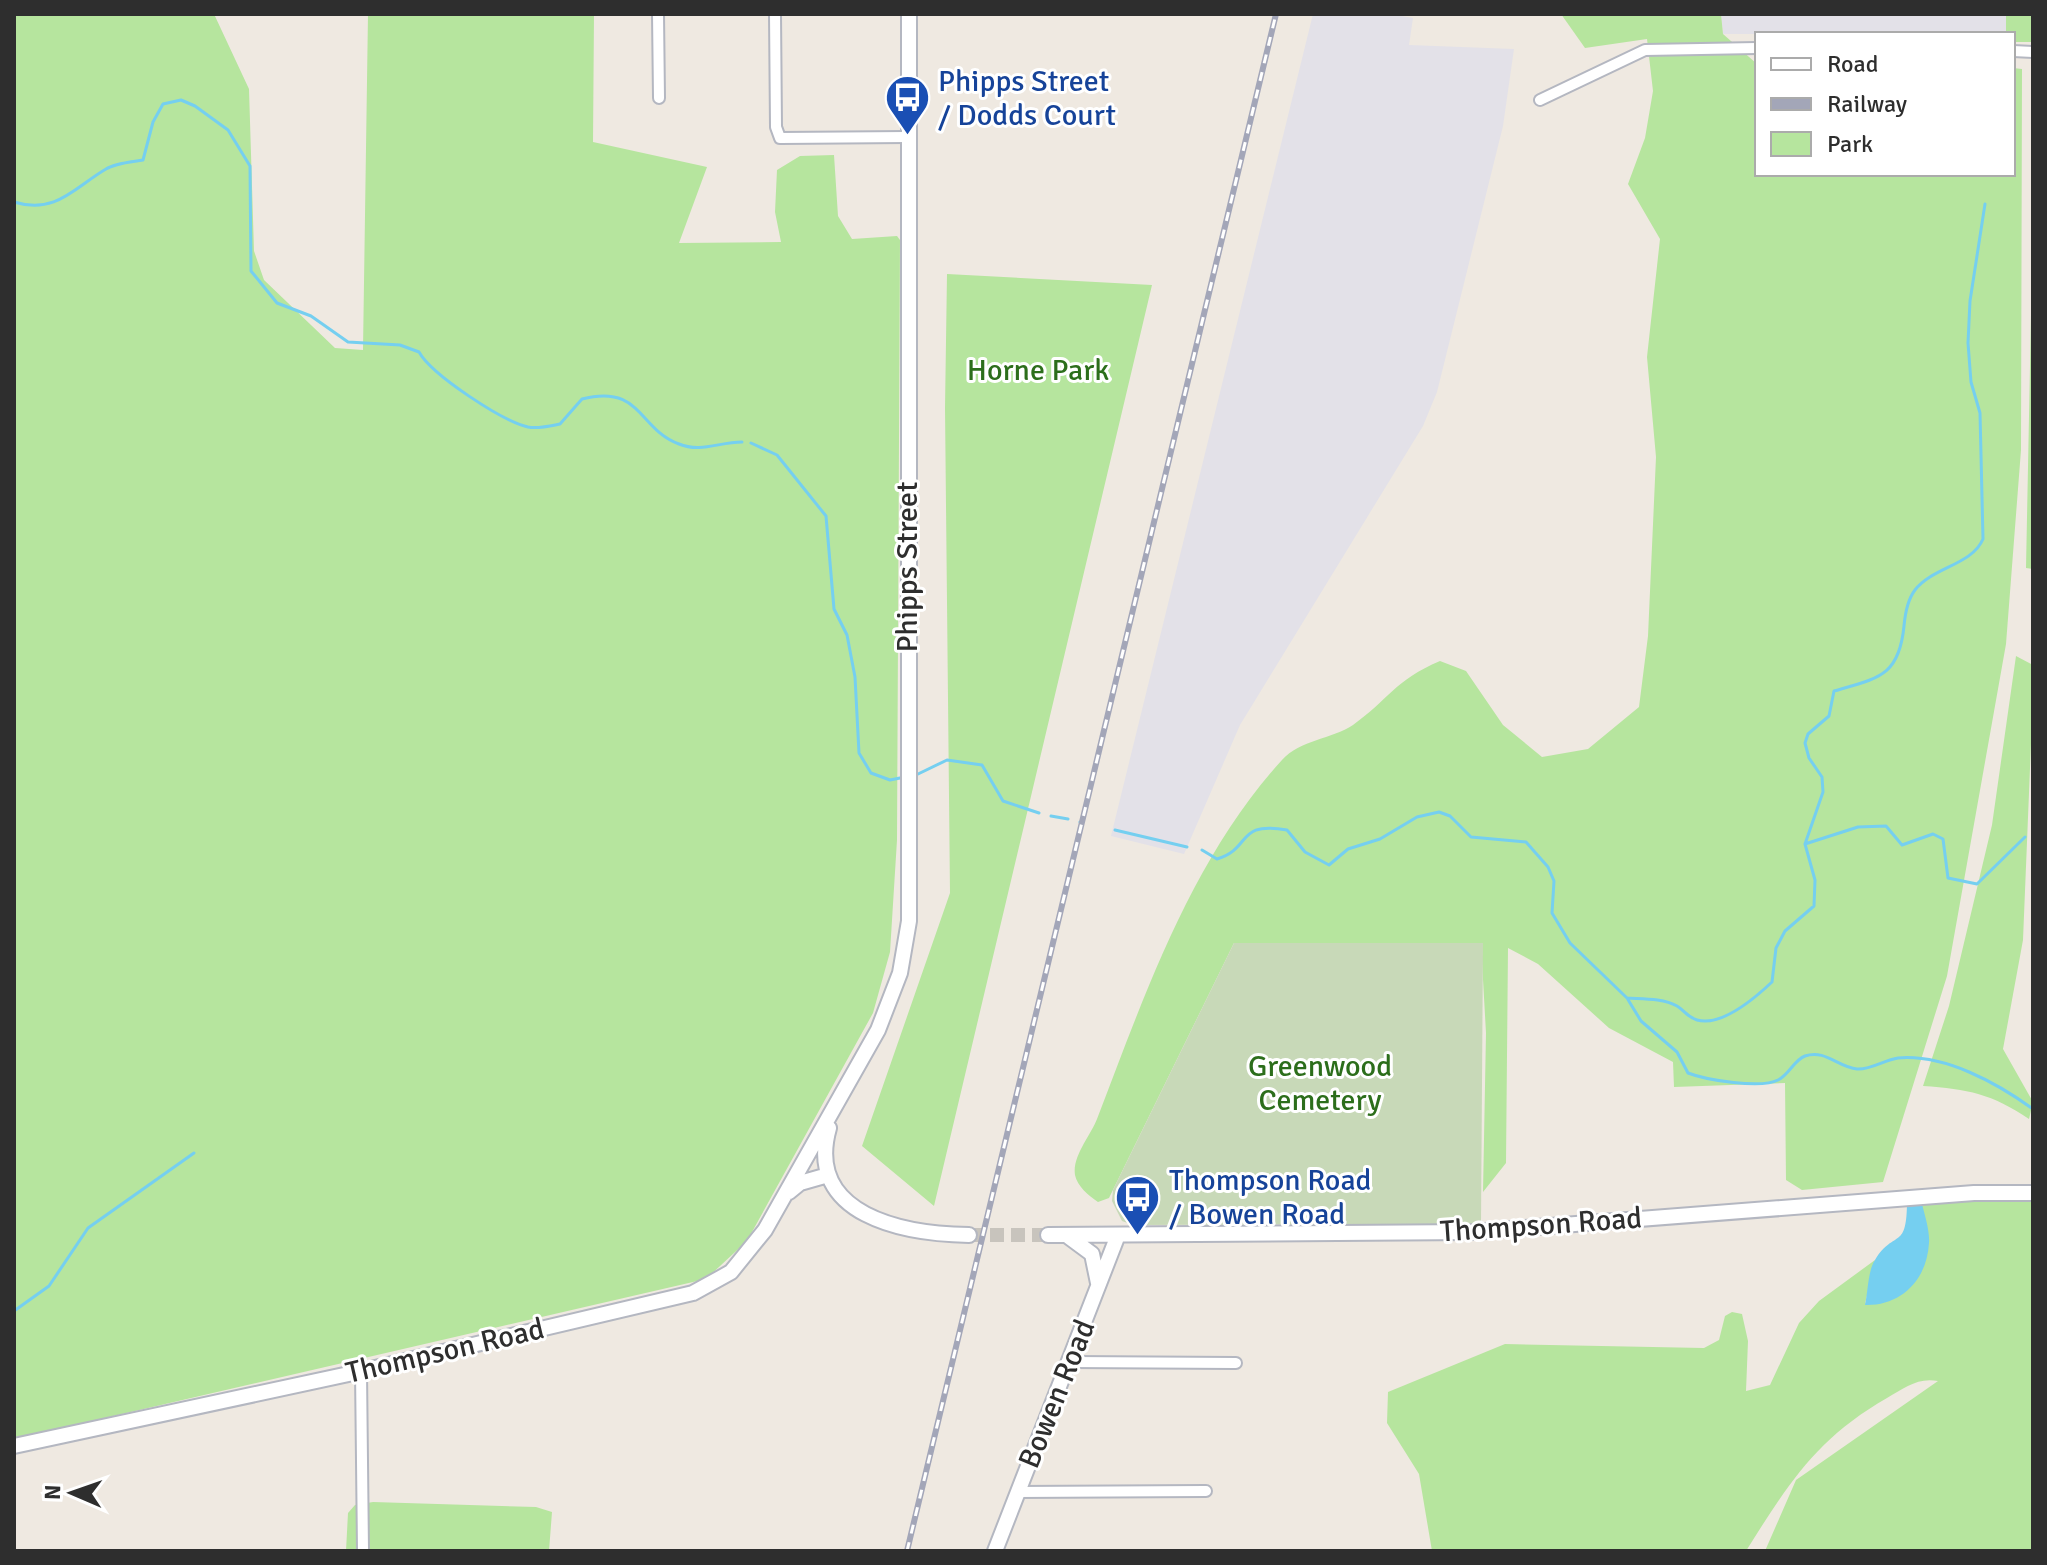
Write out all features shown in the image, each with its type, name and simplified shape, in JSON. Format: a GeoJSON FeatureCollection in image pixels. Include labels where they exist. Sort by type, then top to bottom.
{"type":"FeatureCollection","features":[{"type":"Feature","properties":{"kind":"main road","name":"Phipps Street"},"geometry":{"type":"LineString","coordinates":[[837,1104],[892,996],[909,921],[909,14]]}},
{"type":"Feature","properties":{"kind":"main road"},"geometry":{"type":"LineString","coordinates":[[837,1104],[827,1135],[828,1175],[834,1189],[877,1220],[928,1234],[969,1235]]}},
{"type":"Feature","properties":{"kind":"main road","name":"Thompson Road"},"geometry":{"type":"LineString","coordinates":[[14,1446],[361,1371],[711,1286],[748,1256],[837,1104]]}},
{"type":"Feature","properties":{"kind":"main road"},"geometry":{"type":"LineString","coordinates":[[785,1195],[800,1183],[828,1175]]}},
{"type":"Feature","properties":{"kind":"main road","name":"Thompson Road"},"geometry":{"type":"LineString","coordinates":[[1093,1302],[1098,1271],[1092,1254],[1073,1239],[1051,1234],[1473,1232],[1974,1193],[2033,1193]]}},
{"type":"Feature","properties":{"kind":"main road","name":"Bowen Road"},"geometry":{"type":"LineString","coordinates":[[995,1551],[1118,1235]]}},
{"type":"Feature","properties":{"kind":"street"},"geometry":{"type":"LineString","coordinates":[[658,14],[659,98]]}},
{"type":"Feature","properties":{"kind":"street"},"geometry":{"type":"LineString","coordinates":[[775,14],[776,127],[780,138],[907,137]]}},
{"type":"Feature","properties":{"kind":"street"},"geometry":{"type":"LineString","coordinates":[[1540,100],[1645,50],[1755,48]]}},
{"type":"Feature","properties":{"kind":"street"},"geometry":{"type":"LineString","coordinates":[[1071,1362],[1236,1363]]}},
{"type":"Feature","properties":{"kind":"street"},"geometry":{"type":"LineString","coordinates":[[361,1371],[363,1551]]}},
{"type":"Feature","properties":{"kind":"street"},"geometry":{"type":"LineString","coordinates":[[1017,1492],[1206,1491]]}},
{"type":"Feature","properties":{"kind":"shaded area"},"geometry":{"type":"Polygon","coordinates":[[[1313,14],[1391,14],[1413,18],[1409,45],[1514,49],[1503,126],[1437,392],[1423,426],[1240,725],[1184,854],[1111,836],[1313,14]]]}},
{"type":"Feature","properties":{"kind":"shaded area"},"geometry":{"type":"Polygon","coordinates":[[[1721,14],[2006,14],[2006,32],[1723,34],[1721,14]]]}},
{"type":"Feature","properties":{"kind":"green space"},"geometry":{"type":"Polygon","coordinates":[[[14,14],[214,14],[249,89],[254,251],[264,280],[335,348],[363,350],[368,14],[594,14],[593,142],[707,167],[679,243],[781,242],[775,212],[777,170],[800,156],[834,155],[838,216],[852,239],[897,236],[900,240],[897,840],[890,952],[873,1013],[747,1241],[706,1279],[14,1439],[14,14]]]}},
{"type":"Feature","properties":{"kind":"green space"},"geometry":{"type":"Polygon","coordinates":[[[1561,14],[1721,14],[1723,34],[1755,62],[1755,176],[2015,176],[2015,68],[2022,69],[2021,450],[2006,644],[1947,976],[1883,1182],[1802,1190],[1786,1180],[1785,1083],[1674,1087],[1673,1062],[1609,1028],[1538,964],[1508,948],[1506,1163],[1483,1192],[1486,1033],[1481,944],[1234,943],[1109,1198],[1098,1202],[1076,1179],[1075,1168],[1133,1024],[1173,930],[1221,841],[1250,799],[1289,753],[1353,725],[1402,683],[1440,661],[1466,671],[1503,725],[1542,757],[1588,749],[1639,707],[1648,636],[1656,457],[1647,357],[1660,239],[1628,184],[1645,138],[1653,91],[1647,39],[1585,48],[1561,14]]]}},
{"type":"Feature","properties":{"kind":"green space"},"geometry":{"type":"Polygon","coordinates":[[[2006,14],[2033,14],[2033,42],[2015,42],[2015,32],[2006,32],[2006,14]]]}},
{"type":"Feature","properties":{"kind":"green space"},"geometry":{"type":"Polygon","coordinates":[[[2033,214],[2033,569],[2026,568],[2033,214]]]}},
{"type":"Feature","properties":{"kind":"green space","name":"Horne Park"},"geometry":{"type":"Polygon","coordinates":[[[947,274],[1152,285],[934,1206],[862,1146],[950,893],[945,408],[947,274]]]}},
{"type":"Feature","properties":{"kind":"green space"},"geometry":{"type":"Polygon","coordinates":[[[2016,656],[2033,665],[2033,695],[2023,940],[2003,1049],[2033,1102],[2029,1119],[1979,1094],[1923,1086],[1949,1006],[1992,825],[2016,656]]]}},
{"type":"Feature","properties":{"kind":"green space","name":"Greenwood Cemetery"},"geometry":{"type":"Polygon","coordinates":[[[1234,943],[1483,943],[1481,1224],[1133,1225],[1122,1221],[1112,1201],[1113,1190],[1234,943]]]}},
{"type":"Feature","properties":{"kind":"green space"},"geometry":{"type":"Polygon","coordinates":[[[1921,1200],[2033,1202],[2033,1551],[1765,1551],[1796,1480],[1938,1381],[1931,1380],[1911,1384],[1841,1429],[1806,1464],[1746,1551],[1432,1551],[1419,1474],[1387,1423],[1388,1392],[1505,1344],[1704,1348],[1719,1340],[1725,1316],[1732,1312],[1742,1314],[1748,1341],[1746,1391],[1770,1385],[1799,1323],[1819,1301],[1875,1260],[1865,1304],[1921,1200]]]}},
{"type":"Feature","properties":{"kind":"green space"},"geometry":{"type":"Polygon","coordinates":[[[373,1502],[536,1507],[552,1512],[549,1551],[346,1551],[348,1513],[355,1505],[373,1502]]]}},
{"type":"Feature","properties":{"kind":"water"},"geometry":{"type":"Polygon","coordinates":[[[1907,1200],[1921,1200],[1929,1233],[1923,1268],[1901,1296],[1865,1305],[1873,1264],[1905,1227],[1907,1200]]]}},
{"type":"Feature","properties":{"kind":"waterway"},"geometry":{"type":"LineString","coordinates":[[14,202],[29,205],[53,202],[110,167],[143,160],[153,122],[163,104],[181,100],[195,106],[228,130],[250,166],[251,271],[277,303],[311,316],[348,342],[400,345],[419,352],[438,373],[469,396],[528,427],[560,424],[582,399],[602,396],[628,403],[655,429],[679,444],[703,447],[742,442]]}},
{"type":"Feature","properties":{"kind":"waterway"},"geometry":{"type":"LineString","coordinates":[[1627,998],[1665,1002],[1677,1006],[1694,1019],[1707,1021],[1738,1010],[1772,982],[1776,948],[1785,931],[1814,906],[1815,880],[1805,844],[1823,792],[1822,777],[1809,758],[1805,743],[1808,734],[1829,716],[1834,691],[1863,683],[1891,666],[1897,656],[1907,607],[1915,590],[1932,576],[1970,555],[1983,539],[1980,413],[1971,382],[1968,343],[1970,301],[1985,204]]}},
{"type":"Feature","properties":{"kind":"waterway"},"geometry":{"type":"LineString","coordinates":[[751,443],[777,455],[826,516],[834,609],[847,635],[855,677],[859,753],[871,773],[890,780],[900,778]]}},
{"type":"Feature","properties":{"kind":"waterway"},"geometry":{"type":"LineString","coordinates":[[916,775],[947,760],[982,765],[1003,801],[1039,813]]}},
{"type":"Feature","properties":{"kind":"waterway"},"geometry":{"type":"LineString","coordinates":[[1202,850],[1217,859],[1236,849],[1251,832],[1271,828],[1287,830],[1305,852],[1329,865],[1348,849],[1380,839],[1417,817],[1439,812],[1450,816],[1471,837],[1526,842],[1548,867],[1554,881],[1552,913],[1570,943],[1627,998],[1641,1021],[1677,1052],[1688,1073],[1720,1081],[1759,1084],[1778,1080],[1801,1058],[1812,1054],[1857,1069],[1898,1058],[1916,1058],[1970,1072],[2033,1109]]}},
{"type":"Feature","properties":{"kind":"waterway"},"geometry":{"type":"LineString","coordinates":[[1051,816],[1068,819]]}},
{"type":"Feature","properties":{"kind":"waterway"},"geometry":{"type":"LineString","coordinates":[[1805,844],[1858,827],[1886,826],[1902,845],[1933,834],[1943,839],[1948,878],[1977,884],[2025,837]]}},
{"type":"Feature","properties":{"kind":"waterway"},"geometry":{"type":"LineString","coordinates":[[1115,830],[1187,847]]}},
{"type":"Feature","properties":{"kind":"waterway"},"geometry":{"type":"LineString","coordinates":[[14,1311],[49,1286],[88,1228],[194,1153]]}},
{"type":"Feature","properties":{"kind":"tunnel"},"geometry":{"type":"LineString","coordinates":[[969,1235],[1048,1235]]}},
{"type":"Feature","properties":{"kind":"railway"},"geometry":{"type":"LineString","coordinates":[[907,1551],[1276,14]]}},
{"type":"Feature","properties":{"kind":"place","name":"Phipps Street / Dodds Court"},"geometry":{"type":"Point","coordinates":[907,137]}},
{"type":"Feature","properties":{"kind":"place","name":"Thompson Road / Bowen Road"},"geometry":{"type":"Point","coordinates":[1138,1236]}}]}
